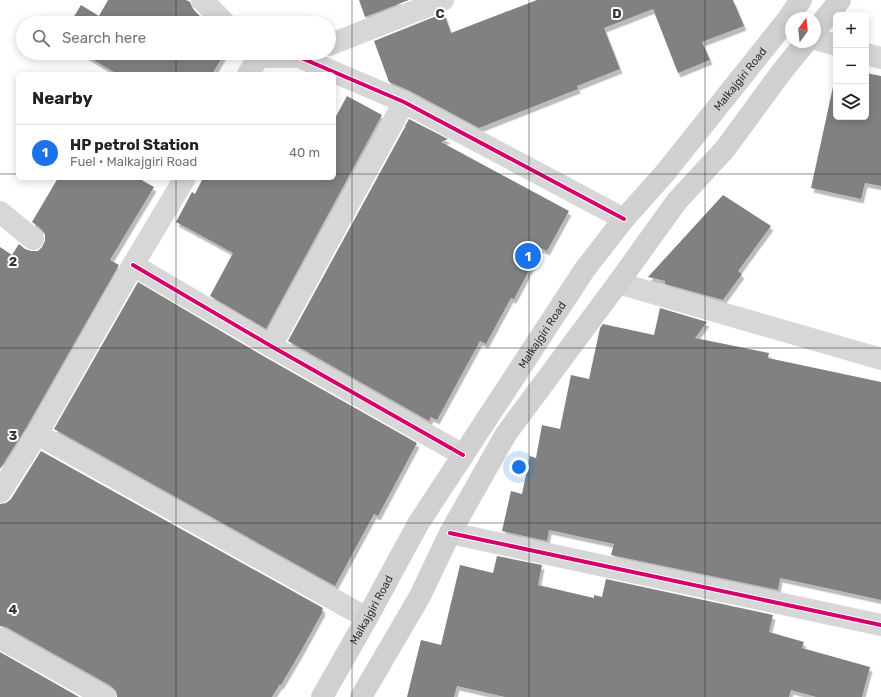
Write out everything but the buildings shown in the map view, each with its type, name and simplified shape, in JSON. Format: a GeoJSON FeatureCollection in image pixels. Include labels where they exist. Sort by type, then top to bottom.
{"type":"FeatureCollection","features":[{"type":"Feature","properties":{"kind":"main road","name":"Malkajgiri Road"},"geometry":{"type":"LineString","coordinates":[[322,697],[418,524],[586,269],[624,218],[665,173],[801,0]]}},
{"type":"Feature","properties":{"kind":"main road"},"geometry":{"type":"LineString","coordinates":[[821,24],[840,0]]}},
{"type":"Feature","properties":{"kind":"main road"},"geometry":{"type":"LineString","coordinates":[[361,697],[420,596],[450,532],[506,434],[677,201],[726,149],[783,70],[801,48]]}},
{"type":"Feature","properties":{"kind":"street"},"geometry":{"type":"LineString","coordinates":[[202,0],[218,16]]}},
{"type":"Feature","properties":{"kind":"street"},"geometry":{"type":"LineString","coordinates":[[336,42],[443,0]]}},
{"type":"Feature","properties":{"kind":"street"},"geometry":{"type":"LineString","coordinates":[[821,41],[833,44]]}},
{"type":"Feature","properties":{"kind":"street"},"geometry":{"type":"LineString","coordinates":[[869,55],[881,58]]}},
{"type":"Feature","properties":{"kind":"street"},"geometry":{"type":"LineString","coordinates":[[315,60],[404,102],[624,218]]}},
{"type":"Feature","properties":{"kind":"street"},"geometry":{"type":"LineString","coordinates":[[271,346],[404,102]]}},
{"type":"Feature","properties":{"kind":"street"},"geometry":{"type":"LineString","coordinates":[[0,492],[37,434],[133,265],[184,180]]}},
{"type":"Feature","properties":{"kind":"street"},"geometry":{"type":"LineString","coordinates":[[0,212],[33,239]]}},
{"type":"Feature","properties":{"kind":"street"},"geometry":{"type":"LineString","coordinates":[[133,265],[271,346],[463,455]]}},
{"type":"Feature","properties":{"kind":"street"},"geometry":{"type":"LineString","coordinates":[[618,283],[881,359]]}},
{"type":"Feature","properties":{"kind":"street"},"geometry":{"type":"LineString","coordinates":[[37,434],[367,618]]}},
{"type":"Feature","properties":{"kind":"street"},"geometry":{"type":"LineString","coordinates":[[450,532],[881,625]]}},
{"type":"Feature","properties":{"kind":"street"},"geometry":{"type":"LineString","coordinates":[[0,638],[105,697]]}},
{"type":"Feature","properties":{"kind":"cycle path"},"geometry":{"type":"LineString","coordinates":[[306,60],[334,72]]}},
{"type":"Feature","properties":{"kind":"cycle path"},"geometry":{"type":"LineString","coordinates":[[336,73],[404,102],[624,219]]}},
{"type":"Feature","properties":{"kind":"cycle path"},"geometry":{"type":"LineString","coordinates":[[133,265],[271,346],[463,455]]}},
{"type":"Feature","properties":{"kind":"cycle path"},"geometry":{"type":"LineString","coordinates":[[450,533],[881,625]]}},
{"type":"Feature","properties":{"kind":"place","name":"HP petrol Station"},"geometry":{"type":"Point","coordinates":[528,256]}}]}
